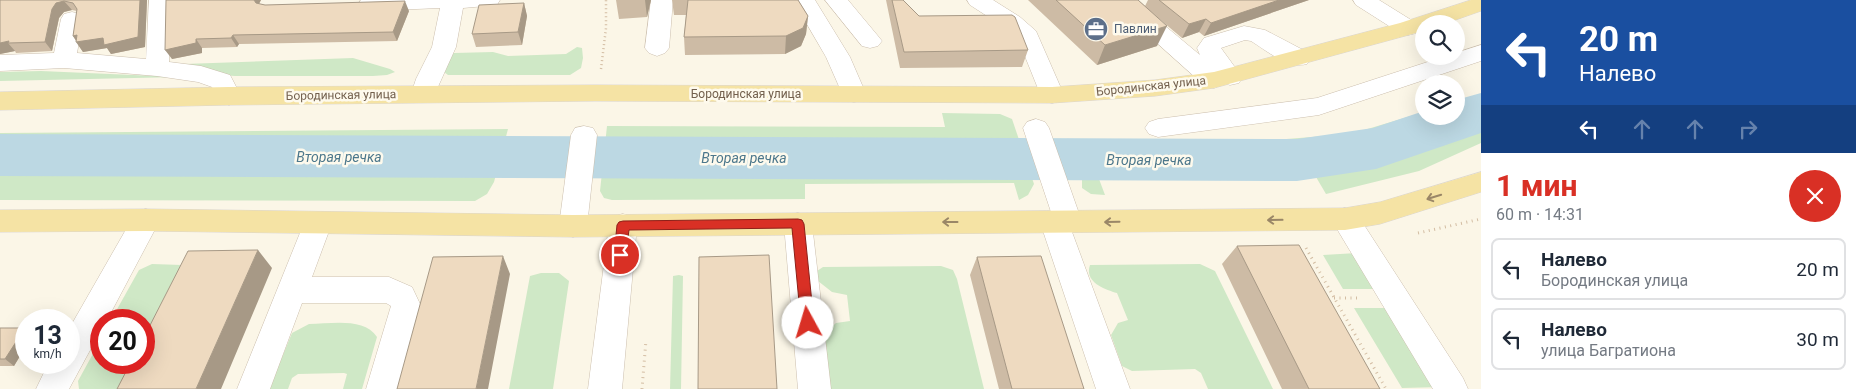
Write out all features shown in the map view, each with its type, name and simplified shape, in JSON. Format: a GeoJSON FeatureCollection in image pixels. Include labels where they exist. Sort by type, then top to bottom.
{"type":"FeatureCollection","features":[{"type":"Feature","properties":{"kind":"main road","name":"Бородинская улица"},"geometry":{"type":"LineString","coordinates":[[0,101],[229,96],[595,93],[1052,95],[1155,88],[1222,78],[1408,28],[1481,4]]}},
{"type":"Feature","properties":{"kind":"main road"},"geometry":{"type":"LineString","coordinates":[[0,221],[146,220],[573,226],[1345,219],[1380,213],[1481,182]]}},
{"type":"Feature","properties":{"kind":"street"},"geometry":{"type":"LineString","coordinates":[[157,68],[160,0]]}},
{"type":"Feature","properties":{"kind":"street"},"geometry":{"type":"LineString","coordinates":[[347,4],[489,0]]}},
{"type":"Feature","properties":{"kind":"street"},"geometry":{"type":"LineString","coordinates":[[657,48],[662,0]]}},
{"type":"Feature","properties":{"kind":"street"},"geometry":{"type":"LineString","coordinates":[[804,0],[838,57],[854,94]]}},
{"type":"Feature","properties":{"kind":"street"},"geometry":{"type":"LineString","coordinates":[[836,0],[870,41]]}},
{"type":"Feature","properties":{"kind":"street"},"geometry":{"type":"LineString","coordinates":[[978,0],[1012,22],[1028,36],[1052,95]]}},
{"type":"Feature","properties":{"kind":"street"},"geometry":{"type":"LineString","coordinates":[[1120,0],[1222,78]]}},
{"type":"Feature","properties":{"kind":"street"},"geometry":{"type":"LineString","coordinates":[[1364,0],[1408,28]]}},
{"type":"Feature","properties":{"kind":"street"},"geometry":{"type":"LineString","coordinates":[[423,94],[428,79],[444,47],[453,1]]}},
{"type":"Feature","properties":{"kind":"street"},"geometry":{"type":"LineString","coordinates":[[64,60],[72,19]]}},
{"type":"Feature","properties":{"kind":"street"},"geometry":{"type":"LineString","coordinates":[[1222,78],[1209,48],[1212,43],[1244,33],[1258,35],[1298,58]]}},
{"type":"Feature","properties":{"kind":"street"},"geometry":{"type":"LineString","coordinates":[[1158,128],[1319,106],[1481,53]]}},
{"type":"Feature","properties":{"kind":"street"},"geometry":{"type":"LineString","coordinates":[[0,64],[64,60],[201,74],[221,81],[229,96]]}},
{"type":"Feature","properties":{"kind":"street"},"geometry":{"type":"LineString","coordinates":[[1036,128],[1061,222],[1113,389]]}},
{"type":"Feature","properties":{"kind":"street"},"geometry":{"type":"LineString","coordinates":[[573,226],[584,135]]}},
{"type":"Feature","properties":{"kind":"street"},"geometry":{"type":"LineString","coordinates":[[1345,219],[1451,389]]}},
{"type":"Feature","properties":{"kind":"street"},"geometry":{"type":"LineString","coordinates":[[80,339],[146,220]]}},
{"type":"Feature","properties":{"kind":"street"},"geometry":{"type":"LineString","coordinates":[[253,389],[318,223]]}},
{"type":"Feature","properties":{"kind":"street"},"geometry":{"type":"LineString","coordinates":[[798,224],[814,389]]}},
{"type":"Feature","properties":{"kind":"street"},"geometry":{"type":"LineString","coordinates":[[606,389],[623,225]]}},
{"type":"Feature","properties":{"kind":"street"},"geometry":{"type":"LineString","coordinates":[[292,290],[389,290],[401,296],[406,306],[382,389]]}},
{"type":"Feature","properties":{"kind":"street"},"geometry":{"type":"LineString","coordinates":[[52,389],[60,374]]}},
{"type":"Feature","properties":{"kind":"path"},"geometry":{"type":"LineString","coordinates":[[595,93],[600,78],[606,28],[606,0]]}},
{"type":"Feature","properties":{"kind":"path"},"geometry":{"type":"LineString","coordinates":[[1416,233],[1481,219]]}},
{"type":"Feature","properties":{"kind":"path"},"geometry":{"type":"LineString","coordinates":[[1304,246],[1386,389]]}},
{"type":"Feature","properties":{"kind":"green space"},"geometry":{"type":"Polygon","coordinates":[[[577,47],[582,48],[581,68],[570,75],[448,75],[444,72],[450,55],[454,53],[493,52],[508,56],[566,54],[577,47]]]}},
{"type":"Feature","properties":{"kind":"green space"},"geometry":{"type":"Polygon","coordinates":[[[353,58],[395,72],[387,75],[373,76],[235,76],[220,75],[184,64],[353,58]]]}},
{"type":"Feature","properties":{"kind":"green space"},"geometry":{"type":"Polygon","coordinates":[[[41,71],[179,77],[0,81],[0,72],[41,71]]]}},
{"type":"Feature","properties":{"kind":"green space"},"geometry":{"type":"Polygon","coordinates":[[[1481,95],[1481,143],[1419,171],[1326,194],[1316,177],[1099,179],[1105,195],[1091,194],[1082,188],[1082,155],[1351,134],[1415,115],[1415,125],[1465,125],[1465,99],[1481,95]]]}},
{"type":"Feature","properties":{"kind":"green space"},"geometry":{"type":"Polygon","coordinates":[[[942,113],[1000,114],[1012,119],[1034,184],[1028,195],[1019,200],[1014,183],[805,184],[805,199],[612,200],[604,198],[600,191],[607,126],[945,127],[942,113]]]}},
{"type":"Feature","properties":{"kind":"green space"},"geometry":{"type":"Polygon","coordinates":[[[508,129],[494,182],[487,194],[475,201],[0,200],[0,133],[508,129]]]}},
{"type":"Feature","properties":{"kind":"green space"},"geometry":{"type":"Polygon","coordinates":[[[1357,253],[1379,289],[1343,289],[1323,255],[1357,253]]]}},
{"type":"Feature","properties":{"kind":"green space"},"geometry":{"type":"Polygon","coordinates":[[[152,264],[182,265],[155,327],[155,309],[117,309],[139,270],[152,264]]]}},
{"type":"Feature","properties":{"kind":"green space"},"geometry":{"type":"Polygon","coordinates":[[[1200,264],[1215,271],[1273,389],[1208,389],[1201,373],[1195,369],[1132,371],[1122,366],[1111,335],[1118,323],[1128,320],[1117,293],[1101,287],[1092,280],[1089,271],[1090,265],[1200,264]]]}},
{"type":"Feature","properties":{"kind":"green space"},"geometry":{"type":"Polygon","coordinates":[[[941,266],[953,270],[957,279],[984,389],[829,389],[823,334],[836,323],[850,321],[847,295],[832,292],[818,281],[817,271],[823,267],[941,266]]]}},
{"type":"Feature","properties":{"kind":"green space"},"geometry":{"type":"Polygon","coordinates":[[[541,273],[559,273],[569,281],[553,389],[509,389],[530,276],[541,273]]]}},
{"type":"Feature","properties":{"kind":"green space"},"geometry":{"type":"Polygon","coordinates":[[[673,276],[683,276],[681,389],[670,389],[673,276]]]}},
{"type":"Feature","properties":{"kind":"green space"},"geometry":{"type":"Polygon","coordinates":[[[1354,308],[1391,308],[1441,387],[1402,388],[1354,308]]]}},
{"type":"Feature","properties":{"kind":"green space"},"geometry":{"type":"Polygon","coordinates":[[[309,324],[356,324],[371,331],[377,337],[362,389],[343,389],[347,374],[344,373],[298,374],[292,378],[288,389],[269,389],[292,333],[309,324]]]}},
{"type":"Feature","properties":{"kind":"green space"},"geometry":{"type":"Polygon","coordinates":[[[90,359],[90,374],[133,374],[125,389],[79,389],[78,381],[90,359]]]}},
{"type":"Feature","properties":{"kind":"building"},"geometry":{"type":"Polygon","coordinates":[[[0,0],[140,0],[138,37],[104,45],[103,38],[76,42],[77,35],[73,36],[77,9],[73,3],[64,1],[56,3],[52,9],[45,42],[8,43],[9,41],[0,43],[0,0]]]}},
{"type":"Feature","properties":{"kind":"building"},"geometry":{"type":"Polygon","coordinates":[[[166,0],[254,0],[256,3],[265,5],[405,1],[393,32],[233,35],[231,38],[196,39],[196,43],[165,50],[166,0]]]}},
{"type":"Feature","properties":{"kind":"building"},"geometry":{"type":"Polygon","coordinates":[[[688,0],[798,0],[808,16],[803,28],[786,36],[684,37],[688,0]]]}},
{"type":"Feature","properties":{"kind":"building"},"geometry":{"type":"Polygon","coordinates":[[[892,0],[903,0],[919,16],[1012,15],[1015,17],[1028,50],[904,52],[892,0]]]}},
{"type":"Feature","properties":{"kind":"building"},"geometry":{"type":"Polygon","coordinates":[[[1056,0],[1138,0],[1167,26],[1105,45],[1056,0]]]}},
{"type":"Feature","properties":{"kind":"building"},"geometry":{"type":"Polygon","coordinates":[[[1159,0],[1279,0],[1211,23],[1206,19],[1189,24],[1159,0]]]}},
{"type":"Feature","properties":{"kind":"building"},"geometry":{"type":"Polygon","coordinates":[[[524,3],[518,32],[472,34],[479,5],[524,3]]]}},
{"type":"Feature","properties":{"kind":"building"},"geometry":{"type":"Polygon","coordinates":[[[1299,245],[1380,389],[1309,389],[1237,246],[1299,245]]]}},
{"type":"Feature","properties":{"kind":"building"},"geometry":{"type":"Polygon","coordinates":[[[258,250],[196,389],[117,389],[125,374],[155,374],[155,316],[188,251],[258,250]]]}},
{"type":"Feature","properties":{"kind":"building"},"geometry":{"type":"Polygon","coordinates":[[[769,255],[777,389],[698,389],[699,257],[769,255]]]}},
{"type":"Feature","properties":{"kind":"building"},"geometry":{"type":"Polygon","coordinates":[[[503,256],[476,389],[397,389],[433,257],[503,256]]]}},
{"type":"Feature","properties":{"kind":"building"},"geometry":{"type":"Polygon","coordinates":[[[1041,256],[1084,389],[1012,389],[977,257],[1041,256]]]}},
{"type":"Feature","properties":{"kind":"building"},"geometry":{"type":"Polygon","coordinates":[[[0,328],[15,328],[15,344],[5,359],[0,359],[0,328]]]}},
{"type":"Feature","properties":{"kind":"waterway","name":"Вторая речка"},"geometry":{"type":"LineString","coordinates":[[0,155],[1297,160],[1376,148],[1481,112]]}},
{"type":"Feature","properties":{"kind":"place","name":"Павлин"},"geometry":{"type":"Point","coordinates":[1096,29]}},
{"type":"Feature","properties":{"kind":"route"},"geometry":{"type":"LineString","coordinates":[[620,255],[623,225],[798,224],[808,323]]}}]}
